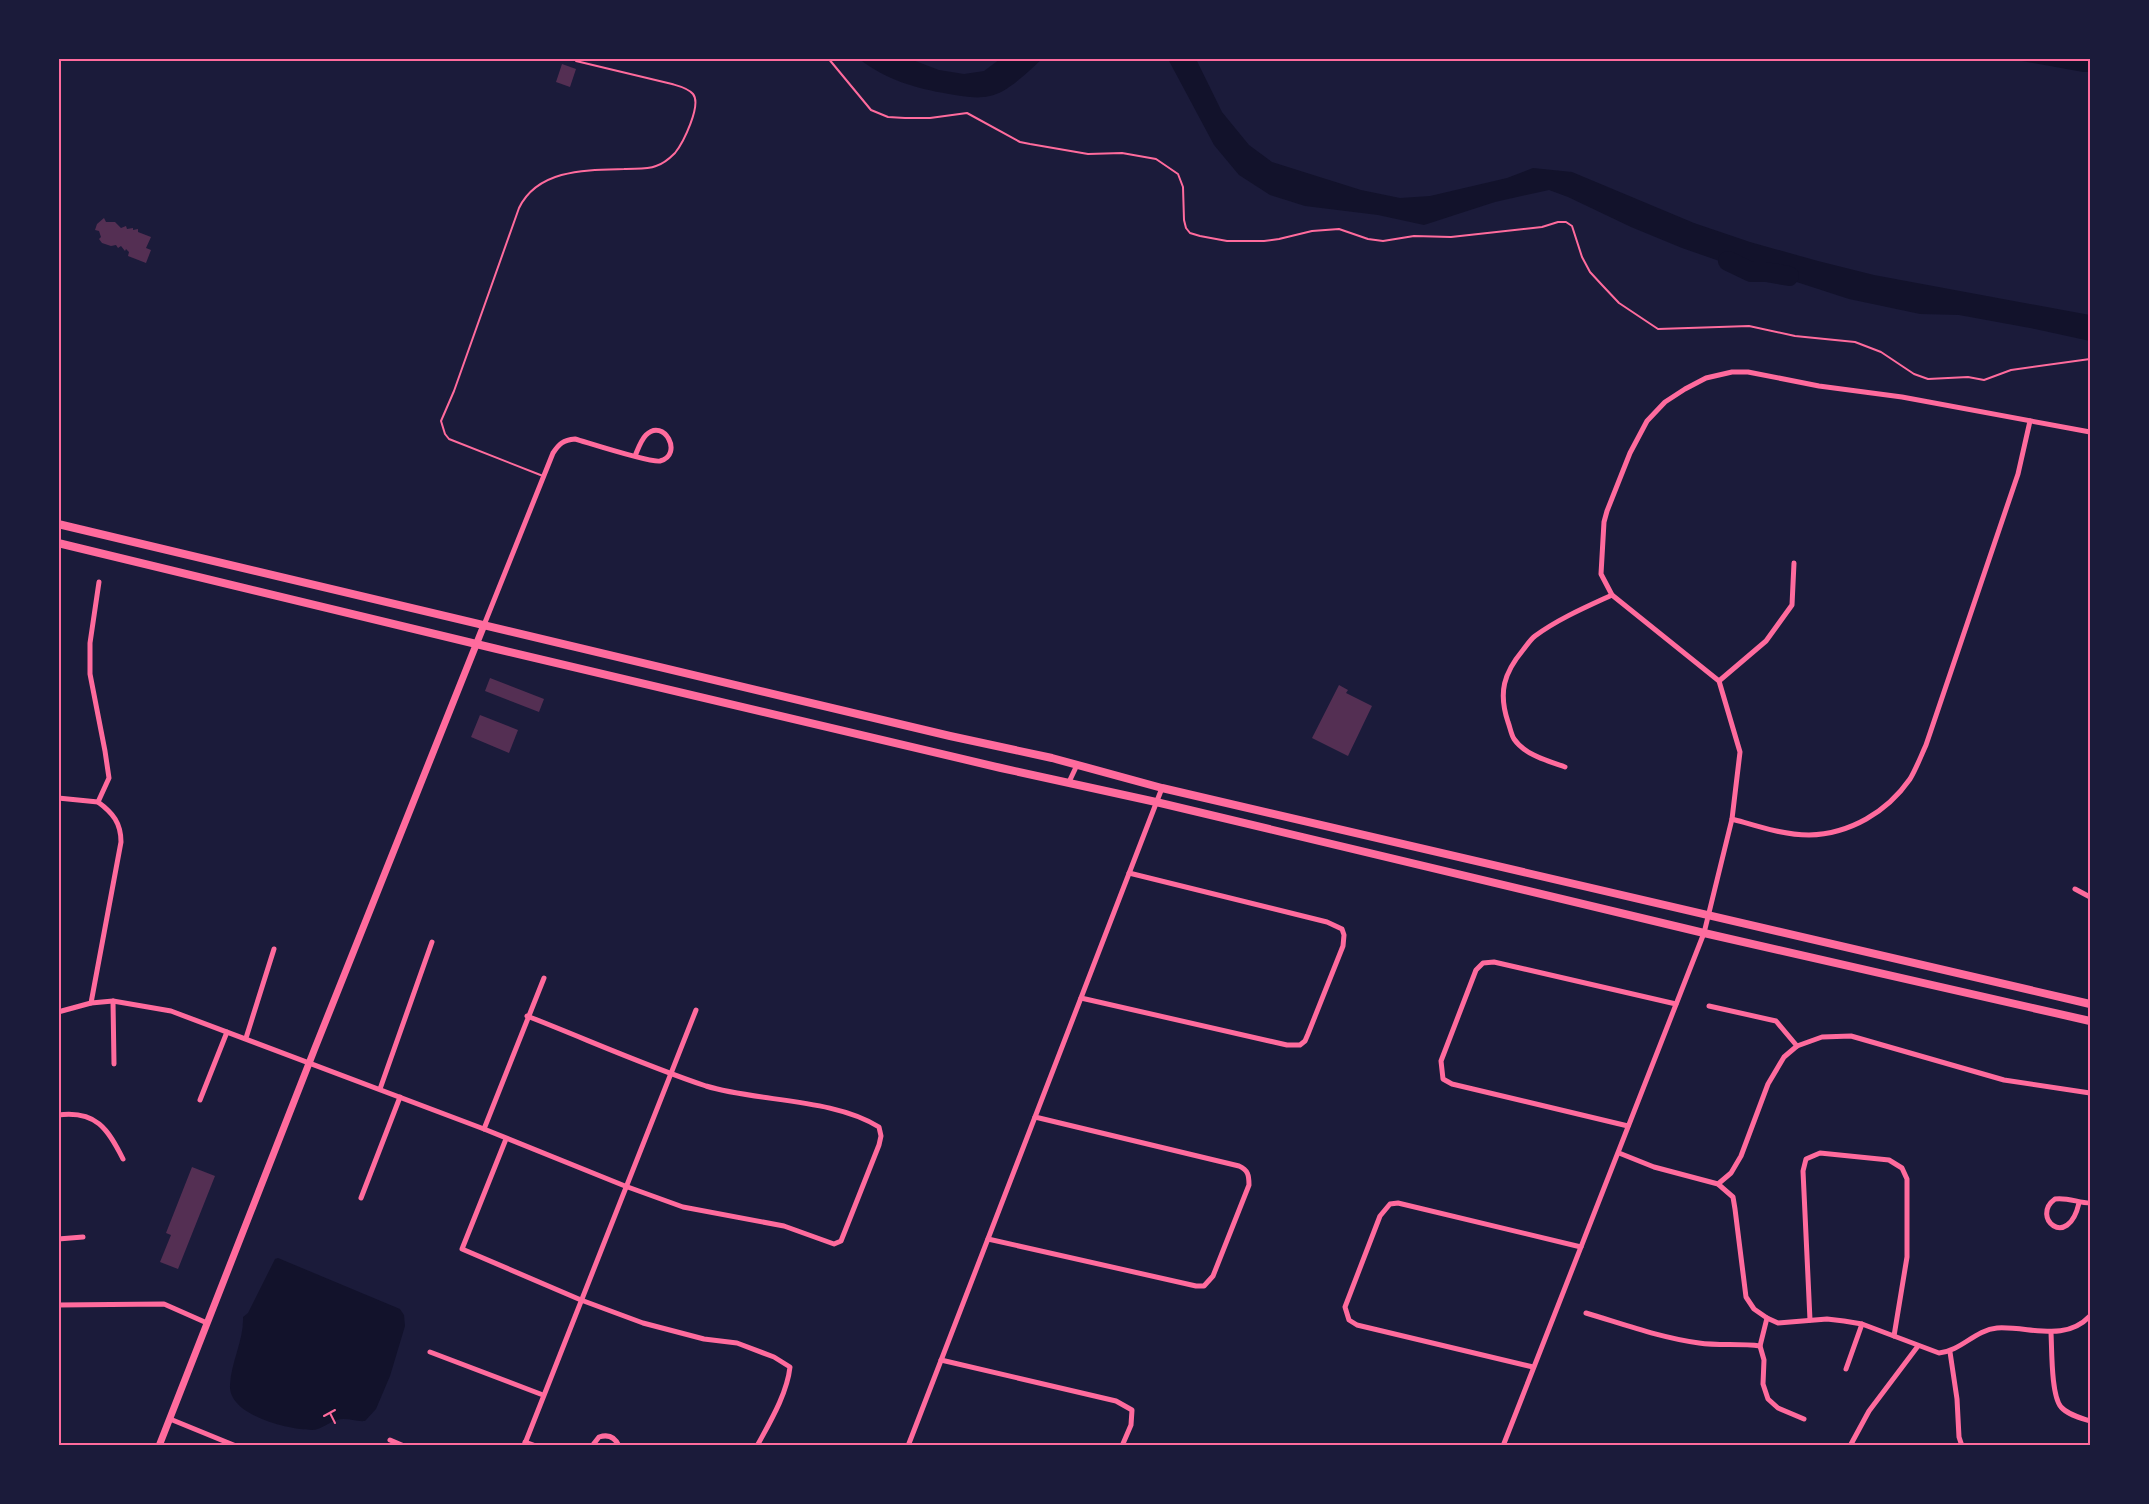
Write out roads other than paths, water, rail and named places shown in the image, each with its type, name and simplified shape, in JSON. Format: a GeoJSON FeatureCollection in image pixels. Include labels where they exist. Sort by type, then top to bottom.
{"type":"FeatureCollection","features":[{"type":"Feature","properties":{"kind":"main road"},"geometry":{"type":"LineString","coordinates":[[58,524],[1077,765],[1162,788],[2091,1004]]}},
{"type":"Feature","properties":{"kind":"main road"},"geometry":{"type":"LineString","coordinates":[[58,543],[1704,933],[2091,1021]]}},
{"type":"Feature","properties":{"kind":"street"},"geometry":{"type":"LineString","coordinates":[[1503,1446],[1704,933],[1732,819],[1740,752],[1719,681],[1612,595],[1601,574],[1604,522],[1607,511],[1630,453],[1647,421],[1665,402],[1696,383],[1719,375],[1748,372],[1819,386],[1902,396],[2091,432]]}},
{"type":"Feature","properties":{"kind":"street"},"geometry":{"type":"LineString","coordinates":[[1732,819],[1773,830],[1809,835],[1842,829],[1864,822],[1886,806],[1910,778],[1926,745],[2018,474],[2030,421]]}},
{"type":"Feature","properties":{"kind":"street"},"geometry":{"type":"LineString","coordinates":[[159,1446],[309,1063],[553,453],[559,444],[574,439],[635,456],[653,461],[662,460],[672,449],[670,439],[663,432],[648,433],[635,456]]}},
{"type":"Feature","properties":{"kind":"street"},"geometry":{"type":"LineString","coordinates":[[1719,681],[1766,641],[1792,605],[1794,563]]}},
{"type":"Feature","properties":{"kind":"street"},"geometry":{"type":"LineString","coordinates":[[98,802],[109,778],[90,674],[90,643],[99,582]]}},
{"type":"Feature","properties":{"kind":"street"},"geometry":{"type":"LineString","coordinates":[[1565,767],[1525,750],[1514,739],[1503,697],[1505,677],[1512,663],[1534,637],[1612,595]]}},
{"type":"Feature","properties":{"kind":"street"},"geometry":{"type":"LineString","coordinates":[[1069,782],[1077,765]]}},
{"type":"Feature","properties":{"kind":"street"},"geometry":{"type":"LineString","coordinates":[[908,1446],[1162,788]]}},
{"type":"Feature","properties":{"kind":"street"},"geometry":{"type":"LineString","coordinates":[[58,798],[98,802],[117,820],[121,830],[121,842],[91,1003]]}},
{"type":"Feature","properties":{"kind":"street"},"geometry":{"type":"LineString","coordinates":[[1272,829],[1280,815]]}},
{"type":"Feature","properties":{"kind":"street"},"geometry":{"type":"LineString","coordinates":[[1081,998],[1293,1046],[1300,1045],[1305,1041],[1345,941],[1343,931],[1337,925],[1129,873]]}},
{"type":"Feature","properties":{"kind":"street"},"geometry":{"type":"LineString","coordinates":[[2075,889],[2091,897]]}},
{"type":"Feature","properties":{"kind":"street"},"geometry":{"type":"LineString","coordinates":[[380,1089],[432,942]]}},
{"type":"Feature","properties":{"kind":"street"},"geometry":{"type":"LineString","coordinates":[[246,1038],[274,949]]}},
{"type":"Feature","properties":{"kind":"street"},"geometry":{"type":"LineString","coordinates":[[1628,1126],[1452,1084],[1443,1079],[1441,1061],[1472,980],[1479,966],[1486,962],[1494,962],[1676,1004]]}},
{"type":"Feature","properties":{"kind":"street"},"geometry":{"type":"LineString","coordinates":[[484,1129],[543,978]]}},
{"type":"Feature","properties":{"kind":"street"},"geometry":{"type":"LineString","coordinates":[[114,1001],[114,1064]]}},
{"type":"Feature","properties":{"kind":"street"},"geometry":{"type":"LineString","coordinates":[[58,1012],[91,1003],[114,1001],[171,1011],[380,1089],[683,1207],[784,1226],[838,1244],[844,1236],[879,1145],[881,1136],[879,1127],[868,1120],[850,1114],[708,1086],[527,1016]]}},
{"type":"Feature","properties":{"kind":"street"},"geometry":{"type":"LineString","coordinates":[[1709,1006],[1776,1021],[1797,1047]]}},
{"type":"Feature","properties":{"kind":"street"},"geometry":{"type":"LineString","coordinates":[[536,1446],[525,1444],[696,1010]]}},
{"type":"Feature","properties":{"kind":"street"},"geometry":{"type":"LineString","coordinates":[[200,1100],[227,1032]]}},
{"type":"Feature","properties":{"kind":"street"},"geometry":{"type":"LineString","coordinates":[[1718,1184],[1731,1173],[1741,1156],[1768,1084],[1784,1057],[1797,1047],[1822,1037],[1851,1036],[2004,1080],[2091,1093]]}},
{"type":"Feature","properties":{"kind":"street"},"geometry":{"type":"LineString","coordinates":[[361,1198],[400,1097]]}},
{"type":"Feature","properties":{"kind":"street"},"geometry":{"type":"LineString","coordinates":[[58,1115],[82,1115],[96,1120],[111,1136],[123,1159]]}},
{"type":"Feature","properties":{"kind":"street"},"geometry":{"type":"LineString","coordinates":[[988,1239],[1204,1286],[1213,1276],[1249,1185],[1246,1169],[1239,1166],[1035,1117]]}},
{"type":"Feature","properties":{"kind":"street"},"geometry":{"type":"LineString","coordinates":[[506,1139],[462,1249],[581,1300],[643,1323],[704,1339],[737,1343],[774,1357],[790,1367],[789,1376],[773,1417],[757,1446]]}},
{"type":"Feature","properties":{"kind":"street"},"geometry":{"type":"LineString","coordinates":[[1619,1153],[1654,1167],[1718,1184],[1733,1197],[1746,1297],[1754,1309],[1778,1323],[1836,1320],[1862,1324],[1939,1353],[1950,1352],[1985,1330],[1996,1328],[2050,1333],[2076,1327],[2091,1316]]}},
{"type":"Feature","properties":{"kind":"street"},"geometry":{"type":"LineString","coordinates":[[1810,1320],[1803,1171],[1806,1159],[1820,1153],[1890,1160],[1902,1168],[1907,1179],[1907,1257],[1894,1336]]}},
{"type":"Feature","properties":{"kind":"street"},"geometry":{"type":"LineString","coordinates":[[2079,1203],[2072,1223],[2060,1228],[2053,1226],[2049,1221],[2047,1207],[2055,1199],[2065,1198],[2079,1203],[2091,1203]]}},
{"type":"Feature","properties":{"kind":"street"},"geometry":{"type":"LineString","coordinates":[[1533,1367],[1357,1325],[1348,1320],[1345,1307],[1380,1216],[1390,1204],[1398,1203],[1581,1247]]}},
{"type":"Feature","properties":{"kind":"street"},"geometry":{"type":"LineString","coordinates":[[58,1239],[83,1237]]}},
{"type":"Feature","properties":{"kind":"street"},"geometry":{"type":"LineString","coordinates":[[58,1305],[164,1304],[207,1323]]}},
{"type":"Feature","properties":{"kind":"street"},"geometry":{"type":"LineString","coordinates":[[1586,1313],[1672,1338],[1701,1343],[1737,1343],[1760,1346]]}},
{"type":"Feature","properties":{"kind":"street"},"geometry":{"type":"LineString","coordinates":[[1767,1318],[1760,1346],[1764,1360],[1763,1384],[1768,1399],[1778,1408],[1804,1419]]}},
{"type":"Feature","properties":{"kind":"street"},"geometry":{"type":"LineString","coordinates":[[1846,1369],[1862,1324]]}},
{"type":"Feature","properties":{"kind":"street"},"geometry":{"type":"LineString","coordinates":[[2050,1333],[2055,1393],[2061,1406],[2072,1414],[2091,1421]]}},
{"type":"Feature","properties":{"kind":"street"},"geometry":{"type":"LineString","coordinates":[[1850,1446],[1869,1412],[1918,1346]]}},
{"type":"Feature","properties":{"kind":"street"},"geometry":{"type":"LineString","coordinates":[[430,1352],[543,1395]]}},
{"type":"Feature","properties":{"kind":"street"},"geometry":{"type":"LineString","coordinates":[[1950,1352],[1957,1399],[1959,1437],[1962,1446]]}},
{"type":"Feature","properties":{"kind":"street"},"geometry":{"type":"LineString","coordinates":[[941,1360],[1116,1401],[1132,1410],[1131,1425],[1122,1446]]}},
{"type":"Feature","properties":{"kind":"street"},"geometry":{"type":"LineString","coordinates":[[170,1419],[236,1446]]}},
{"type":"Feature","properties":{"kind":"street"},"geometry":{"type":"LineString","coordinates":[[592,1446],[599,1437],[608,1436],[616,1440],[619,1446]]}},
{"type":"Feature","properties":{"kind":"street"},"geometry":{"type":"LineString","coordinates":[[390,1440],[404,1446]]}},
{"type":"Feature","properties":{"kind":"lane"},"geometry":{"type":"LineString","coordinates":[[543,476],[449,439],[441,422],[519,208],[524,196],[533,188],[561,175],[581,171],[645,169],[658,166],[676,152],[689,127],[696,103],[694,94],[672,84],[576,61]]}},
{"type":"Feature","properties":{"kind":"waterway"},"geometry":{"type":"LineString","coordinates":[[1728,261],[1751,272],[1789,276]]}}]}
